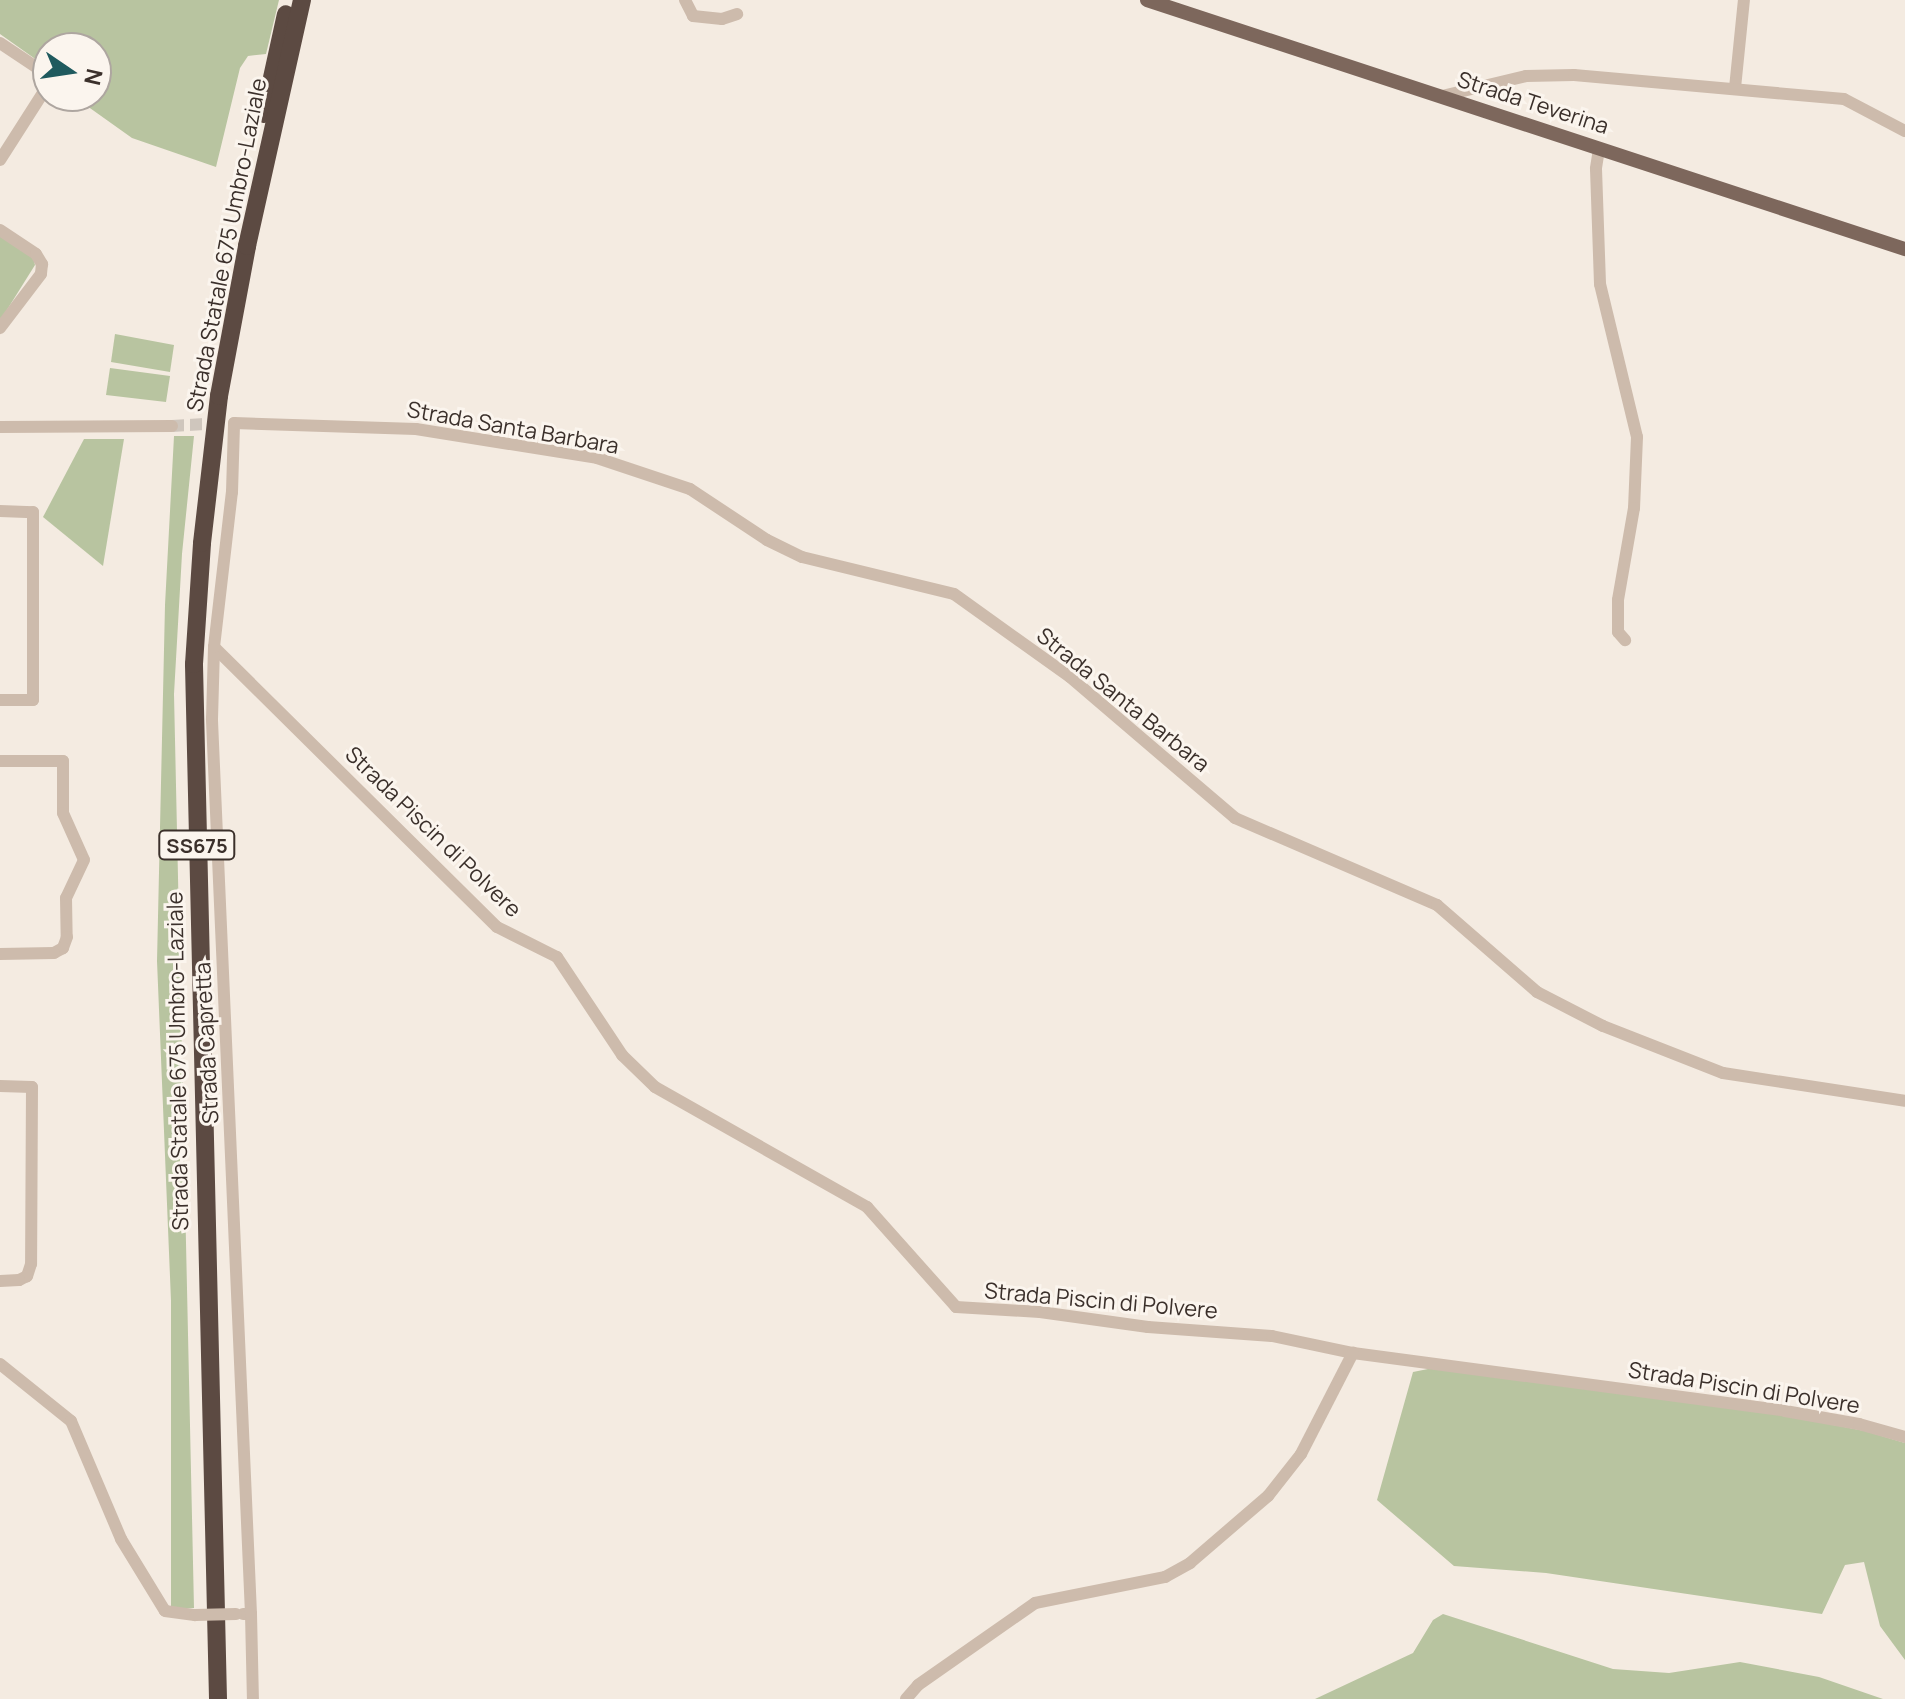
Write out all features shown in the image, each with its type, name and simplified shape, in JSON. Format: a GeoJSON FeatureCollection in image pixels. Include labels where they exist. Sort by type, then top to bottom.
{"type":"FeatureCollection","features":[{"type":"Feature","properties":{"kind":"highway","name":"Strada Statale 675 Umbro-Laziale"},"geometry":{"type":"LineString","coordinates":[[206,1699],[183,739],[185,600],[197,475],[219,325],[289,0]]}},
{"type":"Feature","properties":{"kind":"highway","name":"Strada Statale 675 Umbro-Laziale"},"geometry":{"type":"LineString","coordinates":[[218,1699],[194,664],[202,543],[219,396],[247,246],[302,0]]}},
{"type":"Feature","properties":{"kind":"main road","name":"Strada Teverina"},"geometry":{"type":"LineString","coordinates":[[1147,0],[1905,249]]}},
{"type":"Feature","properties":{"kind":"street"},"geometry":{"type":"LineString","coordinates":[[685,0],[693,16],[722,19],[737,14]]}},
{"type":"Feature","properties":{"kind":"street"},"geometry":{"type":"LineString","coordinates":[[1735,88],[1744,0]]}},
{"type":"Feature","properties":{"kind":"street"},"geometry":{"type":"LineString","coordinates":[[0,43],[45,73],[48,85],[0,160]]}},
{"type":"Feature","properties":{"kind":"street"},"geometry":{"type":"LineString","coordinates":[[1442,96],[1526,76],[1574,75],[1844,99],[1905,131]]}},
{"type":"Feature","properties":{"kind":"street"},"geometry":{"type":"LineString","coordinates":[[1599,149],[1600,284],[1637,437],[1634,508],[1618,600],[1618,632],[1625,640]]}},
{"type":"Feature","properties":{"kind":"street"},"geometry":{"type":"LineString","coordinates":[[0,230],[36,254],[42,264],[41,274],[0,328]]}},
{"type":"Feature","properties":{"kind":"street","name":"Strada Capretta"},"geometry":{"type":"LineString","coordinates":[[234,423],[232,492],[214,647],[213,735],[253,1699]]}},
{"type":"Feature","properties":{"kind":"street","name":"Strada Santa Barbara"},"geometry":{"type":"LineString","coordinates":[[234,423],[416,429],[597,458],[690,489],[767,540],[802,557],[954,594],[1070,677],[1235,818],[1437,905],[1537,992],[1603,1026],[1723,1073],[1905,1101]]}},
{"type":"Feature","properties":{"kind":"street"},"geometry":{"type":"LineString","coordinates":[[0,427],[172,426]]}},
{"type":"Feature","properties":{"kind":"street"},"geometry":{"type":"LineString","coordinates":[[0,511],[33,512],[33,700],[0,700]]}},
{"type":"Feature","properties":{"kind":"street","name":"Strada Piscin di Polvere"},"geometry":{"type":"LineString","coordinates":[[214,647],[497,927],[557,957],[622,1055],[655,1087],[867,1207],[956,1307],[1040,1312],[1148,1327],[1272,1336],[1353,1353],[1785,1411],[1859,1424],[1905,1437]]}},
{"type":"Feature","properties":{"kind":"street"},"geometry":{"type":"LineString","coordinates":[[0,761],[63,761],[63,813],[84,860],[66,898],[67,937],[63,948],[54,953],[0,954]]}},
{"type":"Feature","properties":{"kind":"street"},"geometry":{"type":"LineString","coordinates":[[0,1086],[32,1087],[32,1102],[31,1264],[27,1276],[19,1280],[0,1281]]}},
{"type":"Feature","properties":{"kind":"street"},"geometry":{"type":"LineString","coordinates":[[906,1699],[918,1685],[1035,1603],[1165,1577],[1201,1554],[1268,1496],[1301,1454],[1353,1353]]}},
{"type":"Feature","properties":{"kind":"street"},"geometry":{"type":"LineString","coordinates":[[0,1364],[71,1421],[121,1539],[165,1611],[195,1615],[251,1614]]}},
{"type":"Feature","properties":{"kind":"green space"},"geometry":{"type":"Polygon","coordinates":[[[0,0],[279,0],[266,54],[248,56],[240,68],[216,167],[132,138],[95,112],[112,112],[112,32],[32,32],[32,57],[0,34],[0,0]]]}},
{"type":"Feature","properties":{"kind":"green space"},"geometry":{"type":"Polygon","coordinates":[[[0,236],[33,257],[35,265],[0,321],[0,236]]]}},
{"type":"Feature","properties":{"kind":"green space"},"geometry":{"type":"Polygon","coordinates":[[[115,334],[174,345],[170,372],[111,362],[115,334]]]}},
{"type":"Feature","properties":{"kind":"green space"},"geometry":{"type":"Polygon","coordinates":[[[110,368],[170,376],[166,402],[106,395],[110,368]]]}},
{"type":"Feature","properties":{"kind":"green space"},"geometry":{"type":"Polygon","coordinates":[[[174,436],[194,436],[182,554],[174,694],[194,1608],[179,1609],[171,1607],[171,1301],[157,961],[165,605],[174,436]]]}},
{"type":"Feature","properties":{"kind":"green space"},"geometry":{"type":"Polygon","coordinates":[[[84,439],[124,439],[103,566],[43,517],[84,439]]]}},
{"type":"Feature","properties":{"kind":"green space"},"geometry":{"type":"Polygon","coordinates":[[[1433,1368],[1787,1416],[1865,1431],[1905,1443],[1905,1660],[1880,1626],[1864,1562],[1845,1565],[1822,1614],[1546,1573],[1454,1566],[1377,1500],[1413,1372],[1433,1368]]]}},
{"type":"Feature","properties":{"kind":"green space"},"geometry":{"type":"Polygon","coordinates":[[[1443,1614],[1613,1669],[1669,1673],[1740,1662],[1819,1677],[1883,1699],[1315,1699],[1413,1653],[1433,1620],[1443,1614]]]}},
{"type":"Feature","properties":{"kind":"tunnel"},"geometry":{"type":"LineString","coordinates":[[172,426],[221,423]]}}]}
